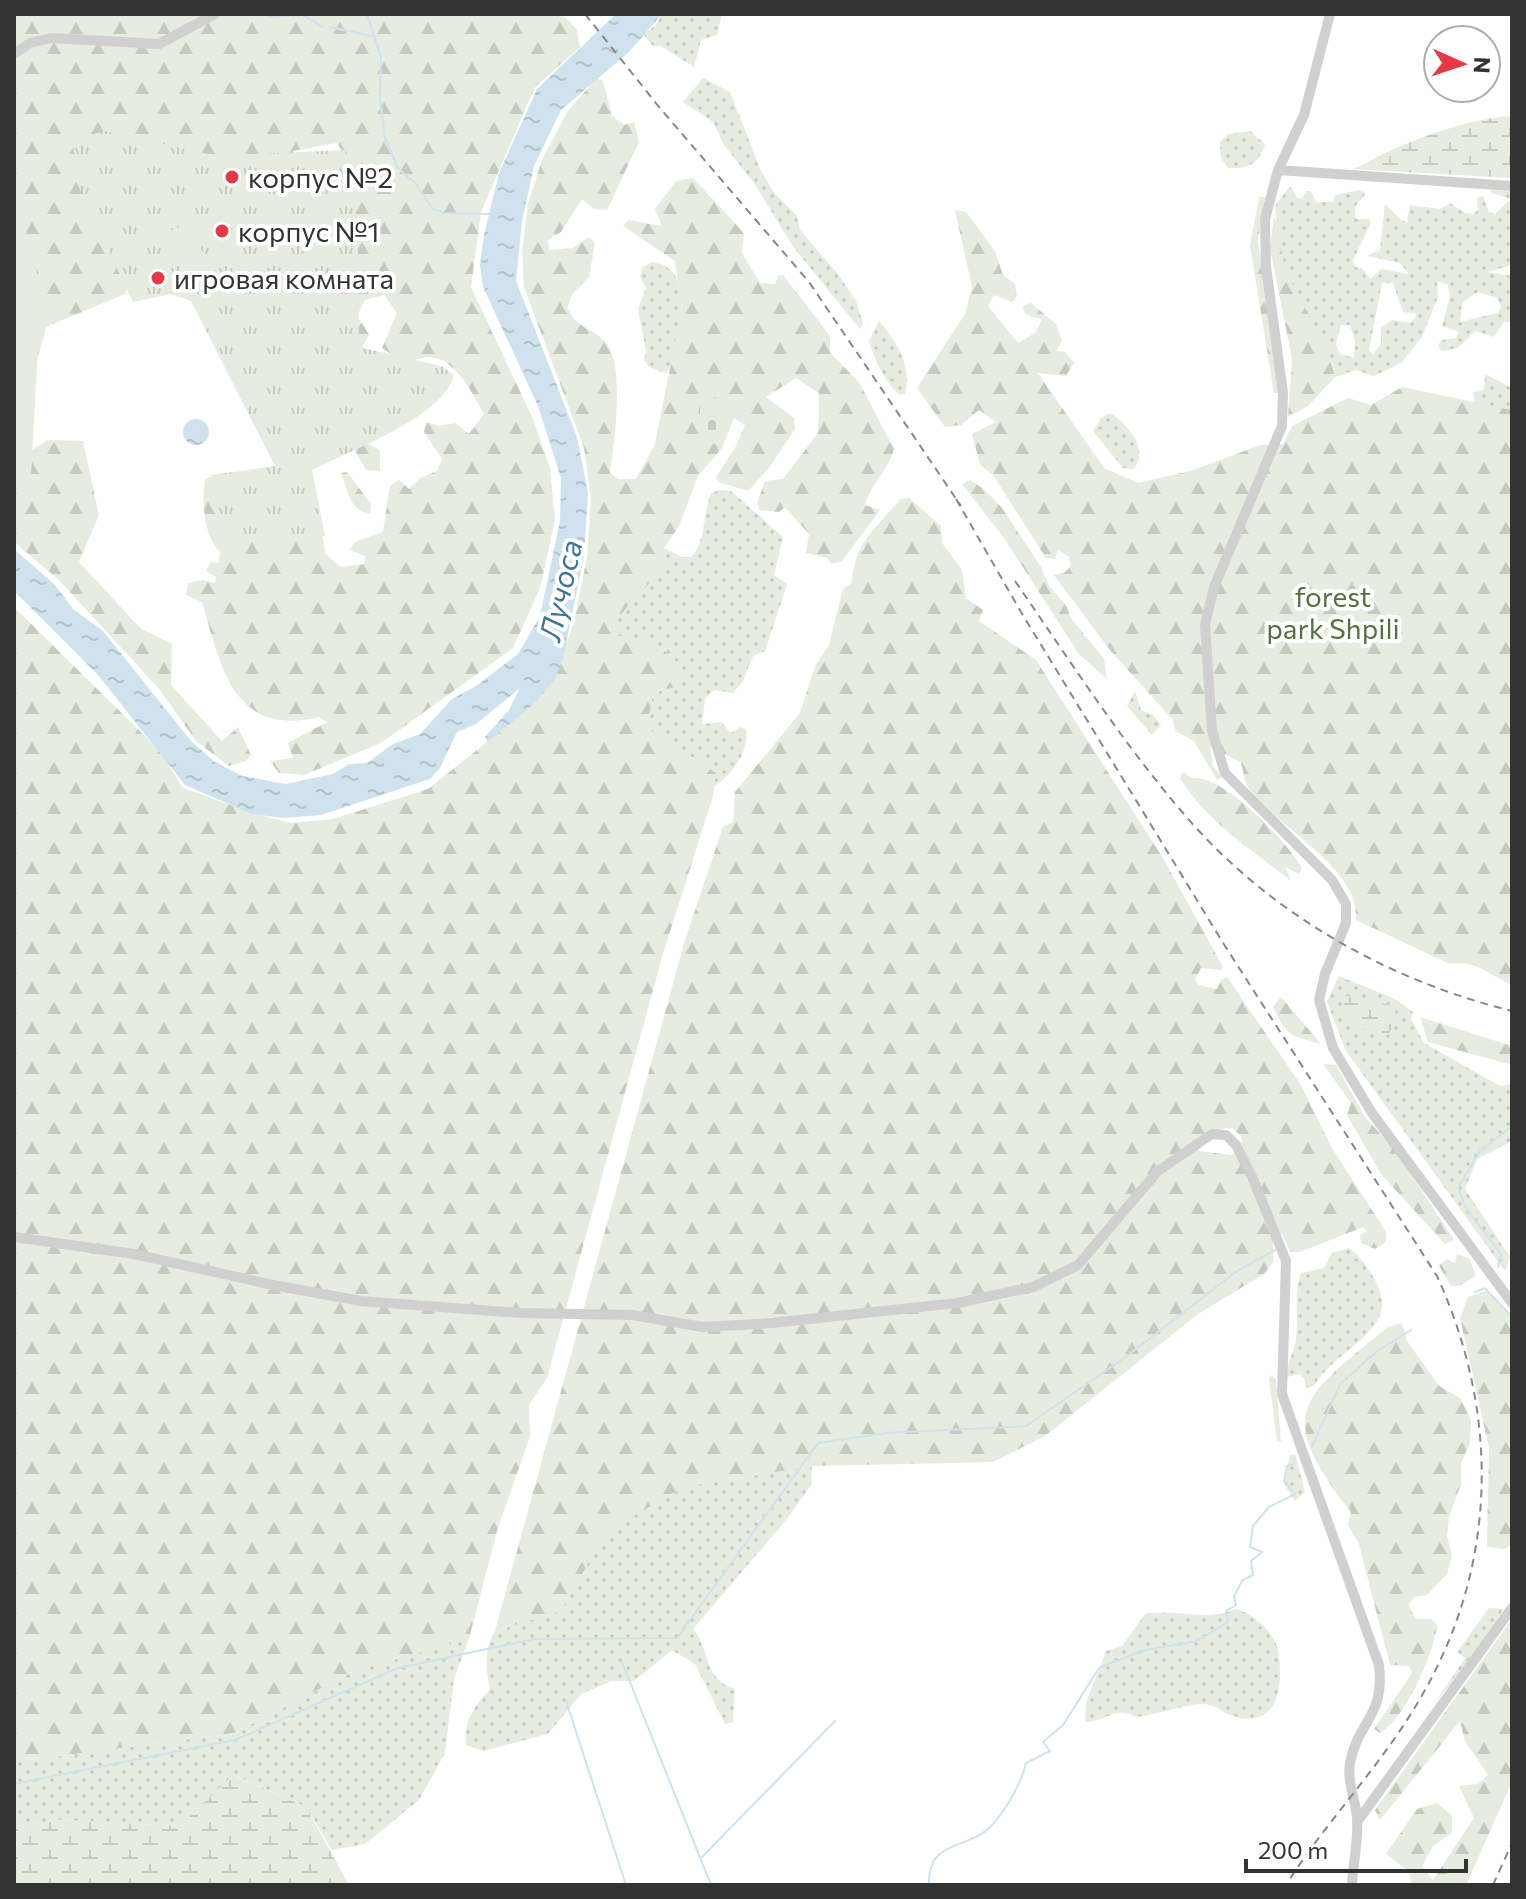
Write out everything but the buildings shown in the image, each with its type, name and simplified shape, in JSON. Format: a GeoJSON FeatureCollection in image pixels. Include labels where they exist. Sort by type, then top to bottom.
{"type":"FeatureCollection","features":[{"type":"Feature","properties":{"kind":"street"},"geometry":{"type":"LineString","coordinates":[[14,54],[30,43],[51,38],[159,44],[215,14]]}},
{"type":"Feature","properties":{"kind":"street"},"geometry":{"type":"LineString","coordinates":[[1330,14],[1304,115],[1278,170],[1265,219],[1266,267],[1283,393],[1282,426],[1214,587],[1205,625],[1215,744],[1225,773],[1340,891],[1347,915],[1319,1000],[1333,1048],[1372,1113],[1512,1303]]}},
{"type":"Feature","properties":{"kind":"street"},"geometry":{"type":"LineString","coordinates":[[1278,170],[1512,186]]}},
{"type":"Feature","properties":{"kind":"street"},"geometry":{"type":"LineString","coordinates":[[14,1237],[195,1265],[273,1285],[361,1301],[521,1313],[632,1315],[703,1327],[772,1323],[957,1303],[1033,1287],[1078,1265],[1158,1171],[1212,1134],[1226,1135],[1236,1145],[1253,1179],[1286,1261],[1282,1394],[1379,1665],[1382,1688],[1378,1704],[1350,1762],[1349,1779],[1357,1822],[1352,1885]]}},
{"type":"Feature","properties":{"kind":"street"},"geometry":{"type":"LineString","coordinates":[[1357,1822],[1512,1608]]}},
{"type":"Feature","properties":{"kind":"green space"},"geometry":{"type":"Polygon","coordinates":[[[14,14],[562,14],[577,30],[580,47],[535,87],[481,212],[471,287],[533,419],[550,468],[555,520],[540,588],[513,648],[381,743],[304,775],[279,773],[270,761],[293,758],[288,743],[327,722],[319,717],[290,721],[267,717],[249,707],[235,691],[225,672],[202,602],[186,595],[188,583],[203,580],[215,583],[216,577],[206,571],[211,562],[219,563],[220,552],[210,537],[205,518],[205,479],[219,474],[305,473],[314,481],[325,553],[340,567],[364,564],[365,556],[350,550],[355,542],[383,532],[390,486],[399,480],[409,489],[420,478],[437,471],[442,459],[424,432],[426,422],[438,426],[455,423],[469,434],[484,414],[463,379],[444,361],[421,358],[407,365],[382,348],[397,313],[384,295],[365,300],[357,316],[369,334],[363,346],[356,413],[366,443],[380,450],[380,471],[366,470],[341,425],[314,346],[142,251],[125,294],[46,327],[34,373],[14,419],[14,14]],[[337,143],[293,151],[296,161],[343,153],[337,143]]]}},
{"type":"Feature","properties":{"kind":"green space"},"geometry":{"type":"Polygon","coordinates":[[[662,14],[722,14],[717,35],[701,40],[694,67],[661,46],[653,46],[643,34],[655,26],[662,14]]]}},
{"type":"Feature","properties":{"kind":"green space"},"geometry":{"type":"Polygon","coordinates":[[[597,78],[603,81],[612,116],[624,125],[634,122],[639,142],[607,210],[594,209],[582,199],[561,232],[548,240],[549,250],[573,248],[589,237],[595,243],[589,277],[573,293],[567,308],[578,322],[607,344],[616,370],[617,407],[610,473],[618,479],[636,479],[655,444],[682,306],[675,261],[623,226],[628,220],[662,226],[655,209],[676,181],[693,178],[744,233],[742,253],[760,283],[775,284],[778,276],[783,275],[830,336],[830,353],[859,382],[894,449],[865,505],[880,510],[842,561],[831,564],[828,558],[806,553],[809,534],[785,507],[779,512],[760,510],[757,503],[765,481],[783,479],[818,433],[819,393],[796,378],[766,397],[794,418],[795,429],[769,468],[748,491],[718,482],[716,477],[735,448],[745,425],[734,418],[722,448],[698,476],[679,526],[664,548],[667,564],[613,623],[616,636],[655,645],[670,656],[683,672],[675,687],[653,693],[647,728],[716,773],[713,796],[662,957],[547,1378],[529,1405],[530,1436],[497,1531],[469,1639],[356,1670],[234,1733],[14,1762],[14,607],[160,751],[183,788],[259,815],[291,823],[333,819],[428,789],[497,734],[552,683],[574,622],[587,557],[591,499],[584,448],[524,287],[522,251],[528,204],[542,160],[567,112],[597,78]]]}},
{"type":"Feature","properties":{"kind":"green space"},"geometry":{"type":"Polygon","coordinates":[[[703,78],[730,92],[761,171],[775,194],[797,216],[800,230],[838,274],[856,301],[863,324],[860,329],[794,248],[754,183],[724,145],[713,122],[683,102],[703,78]]]}},
{"type":"Feature","properties":{"kind":"green space"},"geometry":{"type":"Polygon","coordinates":[[[1512,116],[1512,178],[1352,169],[1447,129],[1512,116]]]}},
{"type":"Feature","properties":{"kind":"green space"},"geometry":{"type":"Polygon","coordinates":[[[105,131],[217,156],[345,150],[358,249],[359,347],[441,366],[454,375],[447,390],[414,419],[312,470],[325,536],[223,544],[211,475],[275,466],[191,301],[171,294],[133,302],[81,193],[72,140],[105,131]]]}},
{"type":"Feature","properties":{"kind":"green space"},"geometry":{"type":"Polygon","coordinates":[[[1250,131],[1265,144],[1259,156],[1248,166],[1228,168],[1221,158],[1220,142],[1228,134],[1250,131]]]}},
{"type":"Feature","properties":{"kind":"green space"},"geometry":{"type":"Polygon","coordinates":[[[14,186],[41,289],[31,476],[14,493],[14,186]]]}},
{"type":"Feature","properties":{"kind":"green space"},"geometry":{"type":"Polygon","coordinates":[[[1290,186],[1297,198],[1302,199],[1306,191],[1311,191],[1316,202],[1333,202],[1335,195],[1359,190],[1366,193],[1357,204],[1355,214],[1356,219],[1369,219],[1371,223],[1353,260],[1355,267],[1362,268],[1370,279],[1381,269],[1409,274],[1400,263],[1367,256],[1380,250],[1385,204],[1407,222],[1410,205],[1440,209],[1450,203],[1465,213],[1473,214],[1478,210],[1477,198],[1483,196],[1489,212],[1495,214],[1511,199],[1490,190],[1512,191],[1512,265],[1487,272],[1512,276],[1512,322],[1504,322],[1494,337],[1475,331],[1458,348],[1441,351],[1438,345],[1442,340],[1456,338],[1459,332],[1442,326],[1450,296],[1448,285],[1437,281],[1438,297],[1422,337],[1401,363],[1374,376],[1356,370],[1335,377],[1333,365],[1299,302],[1283,261],[1275,206],[1290,186]],[[1382,283],[1369,350],[1373,354],[1381,344],[1381,327],[1392,320],[1411,323],[1417,314],[1403,312],[1393,283],[1382,283]],[[1478,292],[1462,302],[1460,322],[1498,313],[1501,306],[1497,298],[1478,292]],[[1341,325],[1336,344],[1340,354],[1354,358],[1355,341],[1350,325],[1341,325]]]}},
{"type":"Feature","properties":{"kind":"green space"},"geometry":{"type":"Polygon","coordinates":[[[1259,197],[1265,197],[1258,240],[1279,393],[1274,393],[1250,246],[1259,197]]]}},
{"type":"Feature","properties":{"kind":"green space","name":"forest park Shpili"},"geometry":{"type":"Polygon","coordinates":[[[955,210],[966,212],[995,251],[1003,275],[1015,284],[1017,296],[1012,302],[994,295],[988,306],[1018,343],[1035,333],[1042,320],[1026,314],[1022,307],[1031,303],[1056,324],[1062,341],[1056,351],[1065,352],[1074,363],[1066,376],[1038,373],[1104,468],[1138,483],[1190,471],[1261,445],[1283,444],[1292,426],[1348,398],[1371,405],[1402,387],[1512,410],[1512,985],[1475,966],[1450,964],[1356,920],[1354,901],[1345,882],[1331,865],[1261,802],[1247,785],[1241,762],[1210,747],[1213,766],[1222,777],[1217,780],[1194,741],[1175,731],[1173,720],[1110,650],[1054,575],[1064,573],[1071,566],[1069,557],[1058,550],[1055,559],[1046,558],[993,475],[980,465],[972,434],[996,422],[979,410],[961,425],[945,427],[917,388],[965,314],[972,287],[955,210]]]}},
{"type":"Feature","properties":{"kind":"green space"},"geometry":{"type":"Polygon","coordinates":[[[1274,217],[1280,228],[1285,266],[1320,336],[1335,377],[1308,406],[1288,417],[1292,359],[1270,248],[1274,217]]]}},
{"type":"Feature","properties":{"kind":"green space"},"geometry":{"type":"Polygon","coordinates":[[[190,222],[213,277],[188,288],[165,233],[190,222]]]}},
{"type":"Feature","properties":{"kind":"green space"},"geometry":{"type":"Polygon","coordinates":[[[652,262],[667,267],[676,277],[680,291],[679,326],[667,374],[649,367],[644,360],[646,351],[638,309],[646,288],[640,277],[643,267],[652,262]]]}},
{"type":"Feature","properties":{"kind":"green space"},"geometry":{"type":"Polygon","coordinates":[[[879,321],[892,337],[905,364],[905,394],[899,395],[889,383],[869,341],[879,321]]]}},
{"type":"Feature","properties":{"kind":"green space"},"geometry":{"type":"Polygon","coordinates":[[[1485,374],[1512,388],[1512,410],[1475,403],[1473,392],[1484,390],[1485,374]]]}},
{"type":"Feature","properties":{"kind":"green space"},"geometry":{"type":"Polygon","coordinates":[[[716,397],[730,425],[724,440],[715,444],[705,440],[698,415],[702,401],[716,397]]]}},
{"type":"Feature","properties":{"kind":"green space"},"geometry":{"type":"Polygon","coordinates":[[[1110,413],[1135,438],[1139,454],[1133,469],[1123,468],[1093,431],[1101,418],[1110,413]]]}},
{"type":"Feature","properties":{"kind":"green space"},"geometry":{"type":"Polygon","coordinates":[[[48,440],[83,441],[99,515],[79,562],[141,629],[172,644],[171,685],[222,741],[238,727],[251,755],[246,761],[229,766],[196,741],[160,690],[59,580],[14,542],[14,461],[48,440]]]}},
{"type":"Feature","properties":{"kind":"green space"},"geometry":{"type":"Polygon","coordinates":[[[347,472],[371,504],[370,514],[357,508],[350,499],[341,473],[347,472]]]}},
{"type":"Feature","properties":{"kind":"green space"},"geometry":{"type":"Polygon","coordinates":[[[970,480],[984,489],[1002,508],[1041,567],[1048,584],[1067,607],[1070,617],[1104,659],[1107,679],[1079,654],[1004,538],[962,484],[970,480]]]}},
{"type":"Feature","properties":{"kind":"green space"},"geometry":{"type":"Polygon","coordinates":[[[731,491],[783,537],[774,575],[787,584],[765,651],[753,656],[743,681],[733,693],[714,690],[705,699],[702,724],[721,722],[731,733],[740,727],[746,729],[745,746],[738,762],[714,787],[716,773],[647,728],[653,693],[675,687],[683,672],[670,656],[655,645],[616,636],[613,623],[667,564],[664,548],[682,557],[691,557],[696,551],[711,493],[731,491]]]}},
{"type":"Feature","properties":{"kind":"green space"},"geometry":{"type":"Polygon","coordinates":[[[909,498],[941,526],[942,543],[962,570],[966,598],[983,610],[979,621],[1036,660],[1163,858],[1223,967],[1220,970],[1201,968],[1195,979],[1198,985],[1217,989],[1221,980],[1227,977],[1301,1085],[1332,1148],[1386,1232],[1386,1242],[1375,1249],[1361,1243],[1360,1235],[1367,1231],[1363,1227],[1300,1252],[1291,1252],[1282,1234],[1273,1236],[1273,1262],[1264,1274],[1198,1314],[1045,1436],[993,1462],[812,1466],[683,1487],[605,1533],[561,1611],[495,1631],[685,940],[723,827],[733,822],[735,792],[800,713],[815,666],[829,645],[843,589],[852,583],[857,556],[875,528],[900,499],[909,498]],[[1232,1128],[1220,1129],[1211,1141],[1200,1146],[1199,1151],[1232,1155],[1242,1149],[1241,1136],[1232,1128]]]}},
{"type":"Feature","properties":{"kind":"green space"},"geometry":{"type":"Polygon","coordinates":[[[1135,691],[1141,710],[1153,715],[1161,725],[1152,735],[1127,706],[1135,691]]]}},
{"type":"Feature","properties":{"kind":"green space"},"geometry":{"type":"Polygon","coordinates":[[[1183,772],[1221,787],[1253,811],[1294,856],[1302,868],[1299,874],[1285,867],[1291,881],[1231,834],[1191,794],[1180,778],[1183,772]]]}},
{"type":"Feature","properties":{"kind":"green space"},"geometry":{"type":"Polygon","coordinates":[[[1339,976],[1395,999],[1413,1012],[1411,1019],[1424,1043],[1500,1086],[1512,1084],[1512,1141],[1477,1159],[1465,1189],[1510,1257],[1505,1271],[1346,1051],[1327,1002],[1339,976]]]}},
{"type":"Feature","properties":{"kind":"green space"},"geometry":{"type":"Polygon","coordinates":[[[1347,996],[1395,1006],[1396,1020],[1388,1035],[1354,1027],[1341,1013],[1347,996]]]}},
{"type":"Feature","properties":{"kind":"green space"},"geometry":{"type":"Polygon","coordinates":[[[1281,997],[1321,1044],[1296,1036],[1286,1029],[1273,1007],[1281,997]]]}},
{"type":"Feature","properties":{"kind":"green space"},"geometry":{"type":"Polygon","coordinates":[[[1420,1017],[1512,1046],[1512,1065],[1428,1042],[1420,1017]]]}},
{"type":"Feature","properties":{"kind":"green space"},"geometry":{"type":"Polygon","coordinates":[[[1323,1064],[1336,1065],[1365,1117],[1396,1151],[1454,1240],[1445,1244],[1381,1174],[1347,1115],[1351,1103],[1323,1064]]]}},
{"type":"Feature","properties":{"kind":"green space"},"geometry":{"type":"Polygon","coordinates":[[[1349,1248],[1376,1282],[1382,1299],[1381,1313],[1374,1326],[1324,1372],[1314,1386],[1306,1388],[1304,1378],[1299,1374],[1287,1377],[1296,1339],[1297,1289],[1301,1273],[1324,1268],[1332,1253],[1349,1248]]]}},
{"type":"Feature","properties":{"kind":"green space"},"geometry":{"type":"Polygon","coordinates":[[[1457,1254],[1470,1259],[1476,1276],[1459,1286],[1451,1286],[1439,1266],[1446,1259],[1455,1263],[1457,1254]]]}},
{"type":"Feature","properties":{"kind":"green space"},"geometry":{"type":"Polygon","coordinates":[[[1488,1290],[1512,1317],[1512,1544],[1505,1549],[1487,1547],[1489,1448],[1460,1318],[1468,1297],[1488,1290]]]}},
{"type":"Feature","properties":{"kind":"green space"},"geometry":{"type":"Polygon","coordinates":[[[1402,1323],[1407,1341],[1439,1386],[1460,1398],[1471,1420],[1470,1443],[1461,1463],[1461,1484],[1449,1517],[1447,1537],[1452,1555],[1447,1574],[1427,1595],[1414,1597],[1409,1605],[1415,1619],[1432,1619],[1437,1626],[1430,1653],[1408,1700],[1380,1733],[1374,1729],[1412,1673],[1409,1666],[1390,1665],[1359,1544],[1348,1525],[1351,1512],[1312,1451],[1305,1429],[1307,1409],[1317,1391],[1334,1372],[1388,1327],[1402,1323]]]}},
{"type":"Feature","properties":{"kind":"green space"},"geometry":{"type":"Polygon","coordinates":[[[1272,1375],[1276,1380],[1281,1442],[1277,1441],[1269,1378],[1272,1375]]]}},
{"type":"Feature","properties":{"kind":"green space"},"geometry":{"type":"Polygon","coordinates":[[[1295,1454],[1305,1492],[1295,1501],[1284,1484],[1290,1455],[1295,1454]]]}},
{"type":"Feature","properties":{"kind":"green space"},"geometry":{"type":"Polygon","coordinates":[[[812,1466],[811,1485],[786,1520],[693,1629],[712,1671],[724,1684],[735,1689],[733,1722],[725,1724],[695,1664],[672,1650],[634,1681],[612,1681],[581,1694],[548,1734],[483,1751],[466,1745],[466,1729],[471,1715],[490,1689],[486,1660],[495,1631],[561,1611],[605,1532],[683,1487],[812,1466]]]}},
{"type":"Feature","properties":{"kind":"green space"},"geometry":{"type":"Polygon","coordinates":[[[1489,1608],[1504,1609],[1476,1654],[1434,1704],[1465,1658],[1457,1652],[1489,1608]]]}},
{"type":"Feature","properties":{"kind":"green space"},"geometry":{"type":"Polygon","coordinates":[[[1235,1609],[1255,1619],[1268,1630],[1276,1643],[1280,1677],[1275,1702],[1268,1711],[1259,1717],[1246,1719],[1202,1704],[1136,1717],[1116,1713],[1085,1722],[1086,1703],[1106,1651],[1122,1646],[1145,1614],[1214,1615],[1235,1609]]]}},
{"type":"Feature","properties":{"kind":"green space"},"geometry":{"type":"Polygon","coordinates":[[[1512,1619],[1512,1782],[1466,1885],[1412,1885],[1409,1872],[1386,1854],[1417,1809],[1437,1803],[1452,1816],[1452,1833],[1433,1846],[1422,1866],[1433,1880],[1474,1818],[1459,1786],[1478,1784],[1488,1775],[1465,1741],[1460,1721],[1380,1820],[1375,1810],[1512,1619]]]}},
{"type":"Feature","properties":{"kind":"green space"},"geometry":{"type":"Polygon","coordinates":[[[469,1639],[454,1679],[445,1753],[419,1800],[365,1844],[332,1850],[306,1807],[234,1775],[180,1826],[60,1820],[14,1826],[14,1762],[234,1733],[356,1670],[469,1639]]]}},
{"type":"Feature","properties":{"kind":"green space"},"geometry":{"type":"Polygon","coordinates":[[[233,1775],[306,1807],[349,1885],[14,1885],[14,1826],[60,1820],[180,1826],[233,1775]]]}},
{"type":"Feature","properties":{"kind":"water","name":"Лучоса"},"geometry":{"type":"Polygon","coordinates":[[[616,14],[662,14],[629,52],[561,110],[534,166],[522,221],[516,281],[577,437],[588,493],[584,556],[563,659],[555,679],[537,701],[488,742],[485,737],[509,710],[520,688],[476,724],[457,732],[440,768],[430,779],[321,815],[283,818],[252,814],[185,785],[99,676],[14,591],[14,549],[55,585],[73,609],[103,631],[191,741],[215,762],[242,776],[286,784],[333,774],[349,764],[367,763],[393,744],[420,734],[452,699],[476,686],[518,654],[540,616],[560,521],[561,478],[538,406],[483,287],[480,265],[484,235],[499,173],[537,89],[616,14]]]}},
{"type":"Feature","properties":{"kind":"water"},"geometry":{"type":"Polygon","coordinates":[[[196,419],[205,423],[209,432],[205,441],[196,445],[187,441],[183,432],[187,423],[196,419]]]}},
{"type":"Feature","properties":{"kind":"waterway"},"geometry":{"type":"LineString","coordinates":[[367,14],[381,57],[380,99],[385,138],[398,168],[416,184],[433,209],[445,213],[489,214]]}},
{"type":"Feature","properties":{"kind":"waterway"},"geometry":{"type":"LineString","coordinates":[[268,17],[303,15],[323,27]]}},
{"type":"Feature","properties":{"kind":"waterway"},"geometry":{"type":"LineString","coordinates":[[330,27],[372,36]]}},
{"type":"Feature","properties":{"kind":"waterway"},"geometry":{"type":"LineString","coordinates":[[1498,1267],[1501,1254],[1466,1208],[1458,1188],[1480,1151],[1512,1126]]}},
{"type":"Feature","properties":{"kind":"waterway"},"geometry":{"type":"LineString","coordinates":[[14,1784],[235,1740],[398,1668],[534,1639],[677,1638],[818,1443],[886,1433],[1026,1426],[1127,1356],[1237,1271],[1275,1250]]}},
{"type":"Feature","properties":{"kind":"waterway"},"geometry":{"type":"LineString","coordinates":[[1475,1292],[1485,1288],[1512,1317]]}},
{"type":"Feature","properties":{"kind":"waterway"},"geometry":{"type":"LineString","coordinates":[[1312,1447],[1340,1384],[1376,1352],[1411,1330]]}},
{"type":"Feature","properties":{"kind":"waterway"},"geometry":{"type":"LineString","coordinates":[[929,1885],[934,1860],[941,1853],[979,1836],[1000,1816],[1016,1789],[1026,1763],[1050,1751],[1043,1742],[1063,1725],[1099,1668],[1141,1651],[1197,1641],[1228,1622],[1226,1611],[1236,1605],[1234,1596],[1243,1580],[1253,1575],[1251,1561],[1262,1552],[1250,1547],[1253,1526],[1269,1507],[1295,1494],[1284,1481],[1287,1466],[1294,1464]]}},
{"type":"Feature","properties":{"kind":"waterway"},"geometry":{"type":"LineString","coordinates":[[622,1662],[711,1885]]}},
{"type":"Feature","properties":{"kind":"waterway"},"geometry":{"type":"LineString","coordinates":[[566,1701],[626,1885]]}},
{"type":"Feature","properties":{"kind":"waterway"},"geometry":{"type":"LineString","coordinates":[[702,1857],[835,1721]]}},
{"type":"Feature","properties":{"kind":"railway"},"geometry":{"type":"LineString","coordinates":[[585,14],[659,107],[809,282],[961,506]]}},
{"type":"Feature","properties":{"kind":"railway"},"geometry":{"type":"LineString","coordinates":[[956,499],[1021,612],[1225,946],[1437,1276],[1458,1328],[1472,1381],[1480,1435],[1482,1489],[1477,1542],[1465,1595],[1446,1647],[1406,1722],[1286,1885]]}},
{"type":"Feature","properties":{"kind":"railway"},"geometry":{"type":"LineString","coordinates":[[1015,581],[1160,786],[1216,849],[1252,881],[1332,938],[1375,961],[1465,998],[1512,1011]]}},
{"type":"Feature","properties":{"kind":"railway"},"geometry":{"type":"LineString","coordinates":[[1493,1885],[1512,1843]]}},
{"type":"Feature","properties":{"kind":"place","name":"корпус №2"},"geometry":{"type":"Point","coordinates":[232,177]}},
{"type":"Feature","properties":{"kind":"place","name":"корпус №1"},"geometry":{"type":"Point","coordinates":[222,231]}},
{"type":"Feature","properties":{"kind":"place","name":"игровая комната"},"geometry":{"type":"Point","coordinates":[158,278]}}]}
